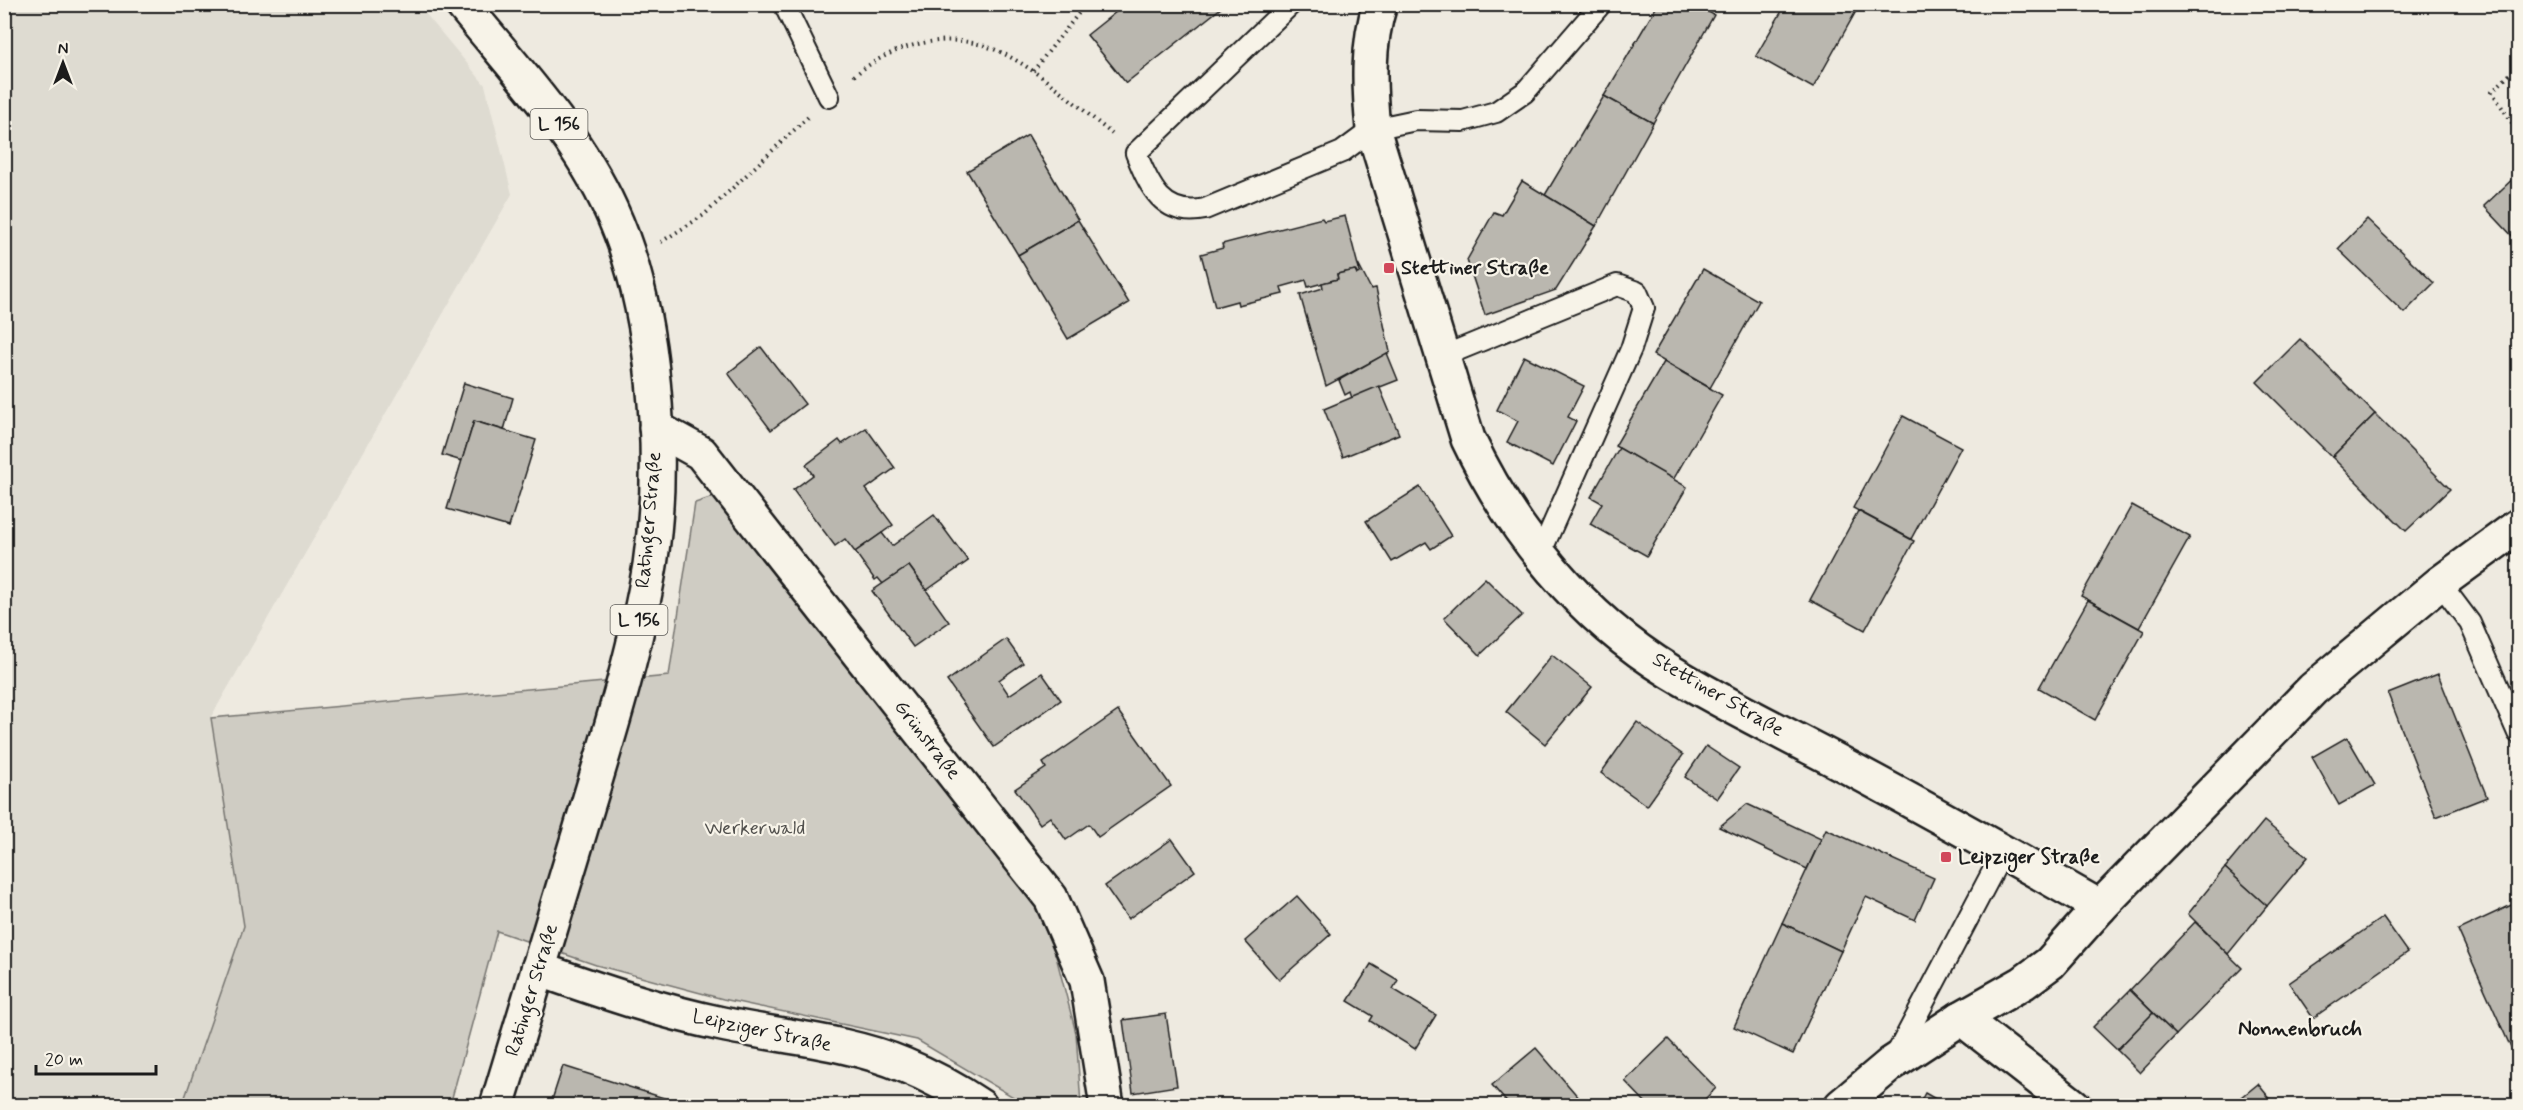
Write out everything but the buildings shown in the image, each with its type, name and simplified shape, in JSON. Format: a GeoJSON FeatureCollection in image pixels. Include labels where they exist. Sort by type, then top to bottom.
{"type":"FeatureCollection","features":[{"type":"Feature","properties":{"kind":"street","name":"Ratinger Straße"},"geometry":{"type":"LineString","coordinates":[[462,4],[559,124],[591,171],[612,212],[639,292],[650,354],[656,428],[655,495],[650,562],[637,631],[614,718],[497,1106]]}},
{"type":"Feature","properties":{"kind":"street","name":"Stettiner Straße"},"geometry":{"type":"LineString","coordinates":[[1380,4],[1370,51],[1369,91],[1373,129],[1468,439],[1488,481],[1512,519],[1569,586],[1615,631],[1670,671],[2100,907]]}},
{"type":"Feature","properties":{"kind":"street","name":"Grünstraße"},"geometry":{"type":"LineString","coordinates":[[656,428],[701,453],[1051,898],[1087,981],[1107,1106]]}},
{"type":"Feature","properties":{"kind":"street"},"geometry":{"type":"LineString","coordinates":[[1841,1106],[1891,1064],[1962,1018],[2023,983],[2050,963],[2100,907],[2313,689],[2440,583],[2518,526]]}},
{"type":"Feature","properties":{"kind":"street","name":"Leipziger Straße"},"geometry":{"type":"LineString","coordinates":[[538,969],[608,993],[720,1024],[852,1050],[902,1064],[956,1090],[980,1106]]}},
{"type":"Feature","properties":{"kind":"street"},"geometry":{"type":"LineString","coordinates":[[1962,1018],[2074,1106]]}},
{"type":"Feature","properties":{"kind":"lane"},"geometry":{"type":"LineString","coordinates":[[784,4],[829,97]]}},
{"type":"Feature","properties":{"kind":"lane"},"geometry":{"type":"LineString","coordinates":[[1291,4],[1136,153],[1145,176],[1159,197],[1171,206],[1196,211],[1342,152],[1373,129],[1416,120],[1463,120],[1496,112],[1525,92],[1601,4]]}},
{"type":"Feature","properties":{"kind":"lane"},"geometry":{"type":"LineString","coordinates":[[1441,357],[1617,285],[1637,292],[1644,308],[1631,349],[1540,554]]}},
{"type":"Feature","properties":{"kind":"lane"},"geometry":{"type":"LineString","coordinates":[[2440,583],[2470,623],[2518,733]]}},
{"type":"Feature","properties":{"kind":"lane"},"geometry":{"type":"LineString","coordinates":[[1891,1064],[2003,852]]}},
{"type":"Feature","properties":{"kind":"path"},"geometry":{"type":"LineString","coordinates":[[1033,71],[1086,4]]}},
{"type":"Feature","properties":{"kind":"path"},"geometry":{"type":"LineString","coordinates":[[630,260],[684,230],[704,215],[829,97],[868,64],[890,52],[924,43],[957,42],[988,47],[1033,71],[1136,153]]}},
{"type":"Feature","properties":{"kind":"path"},"geometry":{"type":"LineString","coordinates":[[2518,66],[2492,92],[2518,132]]}},
{"type":"Feature","properties":{"kind":"shaded area"},"geometry":{"type":"Polygon","coordinates":[[[411,4],[420,7],[485,85],[512,194],[211,717],[244,926],[182,1105],[5,1106],[5,5],[411,4]]]}},
{"type":"Feature","properties":{"kind":"green space","name":"Werkerwald"},"geometry":{"type":"Polygon","coordinates":[[[719,495],[1046,918],[1076,1033],[1081,1105],[1027,1105],[917,1040],[723,999],[596,965],[497,931],[450,1105],[182,1106],[244,926],[211,718],[669,676],[695,503],[719,495]]]}},
{"type":"Feature","properties":{"kind":"place","name":"Stettiner Straße"},"geometry":{"type":"Point","coordinates":[1389,268]}},
{"type":"Feature","properties":{"kind":"place","name":"Leipziger Straße"},"geometry":{"type":"Point","coordinates":[1946,857]}},
{"type":"Feature","properties":{"kind":"district","name":"Nonnenbruch"},"geometry":{"type":"Point","coordinates":[2300,1029]}}]}
